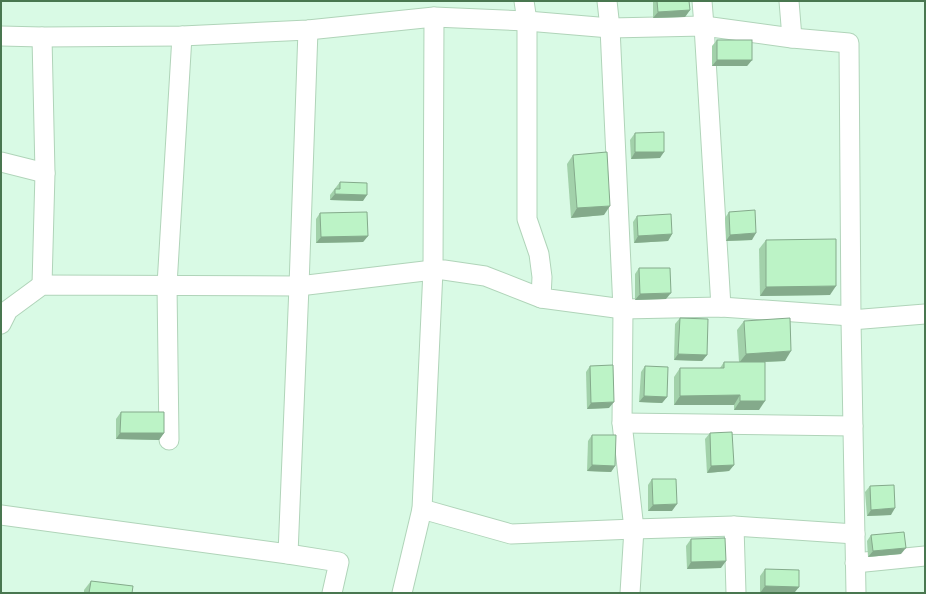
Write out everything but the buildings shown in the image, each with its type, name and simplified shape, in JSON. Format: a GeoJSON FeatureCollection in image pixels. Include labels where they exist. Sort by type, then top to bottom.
{"type":"FeatureCollection","features":[{"type":"Feature","properties":{"kind":"street"},"geometry":{"type":"LineString","coordinates":[[524,1],[527,21],[527,219],[538,254],[542,277],[541,298]]}},
{"type":"Feature","properties":{"kind":"street"},"geometry":{"type":"LineString","coordinates":[[607,1],[610,28],[623,309],[622,423],[634,529],[630,593]]}},
{"type":"Feature","properties":{"kind":"street"},"geometry":{"type":"LineString","coordinates":[[702,1],[721,308]]}},
{"type":"Feature","properties":{"kind":"street"},"geometry":{"type":"LineString","coordinates":[[789,1],[792,38]]}},
{"type":"Feature","properties":{"kind":"street"},"geometry":{"type":"LineString","coordinates":[[402,593],[422,510],[433,270],[434,18]]}},
{"type":"Feature","properties":{"kind":"street"},"geometry":{"type":"LineString","coordinates":[[1,36],[182,36],[308,30],[434,18],[527,21],[610,28],[704,26],[792,38],[849,43],[851,318],[856,593]]}},
{"type":"Feature","properties":{"kind":"street"},"geometry":{"type":"LineString","coordinates":[[288,554],[308,30]]}},
{"type":"Feature","properties":{"kind":"street"},"geometry":{"type":"LineString","coordinates":[[169,440],[167,285],[182,36]]}},
{"type":"Feature","properties":{"kind":"street"},"geometry":{"type":"LineString","coordinates":[[42,37],[45,173],[42,285]]}},
{"type":"Feature","properties":{"kind":"street"},"geometry":{"type":"LineString","coordinates":[[1,162],[45,173]]}},
{"type":"Feature","properties":{"kind":"street"},"geometry":{"type":"LineString","coordinates":[[1,324],[8,310],[42,285],[299,286],[433,270],[444,270],[485,276],[541,298],[623,309],[721,308],[851,318],[925,314]]}},
{"type":"Feature","properties":{"kind":"street"},"geometry":{"type":"LineString","coordinates":[[622,423],[853,426]]}},
{"type":"Feature","properties":{"kind":"street"},"geometry":{"type":"LineString","coordinates":[[422,510],[511,534],[734,526],[855,534]]}},
{"type":"Feature","properties":{"kind":"street"},"geometry":{"type":"LineString","coordinates":[[1,515],[339,562],[332,593]]}},
{"type":"Feature","properties":{"kind":"street"},"geometry":{"type":"LineString","coordinates":[[734,526],[736,593]]}},
{"type":"Feature","properties":{"kind":"street"},"geometry":{"type":"LineString","coordinates":[[855,563],[925,556]]}},
{"type":"Feature","properties":{"kind":"shaded area"},"geometry":{"type":"Polygon","coordinates":[[[1,1],[925,1],[925,593],[1,593],[1,1]]]}}]}
